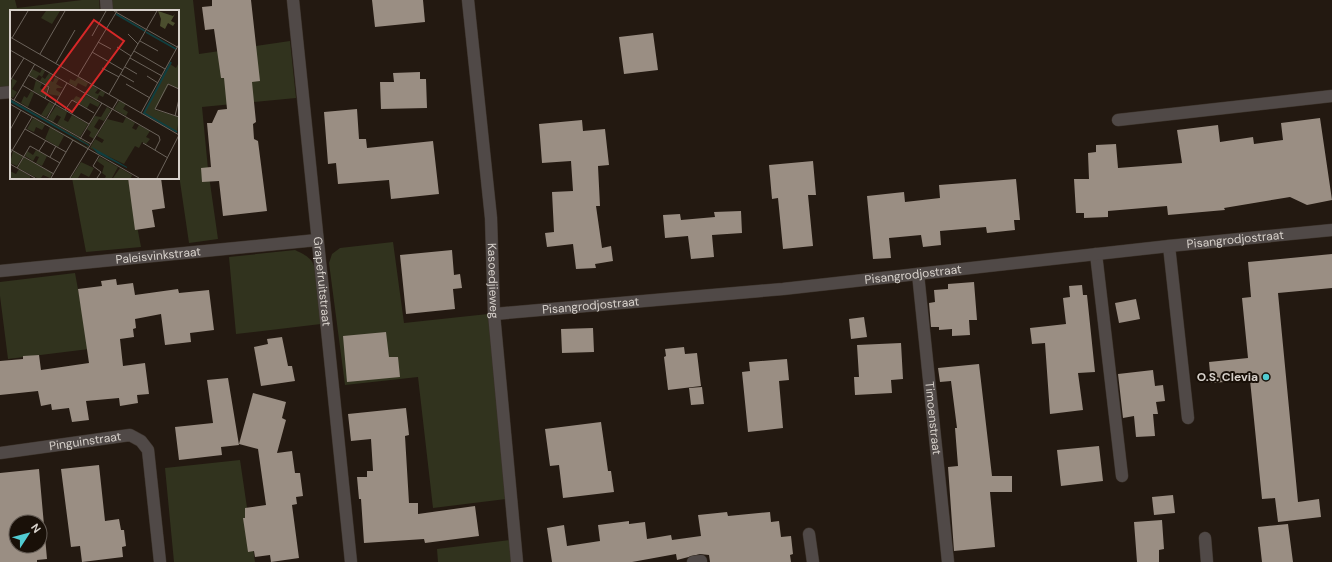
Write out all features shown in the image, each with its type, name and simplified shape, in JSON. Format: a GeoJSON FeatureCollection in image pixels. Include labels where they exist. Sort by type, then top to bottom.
{"type":"FeatureCollection","features":[{"type":"Feature","properties":{"kind":"street"},"geometry":{"type":"LineString","coordinates":[[106,0],[107,10]]}},
{"type":"Feature","properties":{"kind":"street","name":"Grapefruitstraat"},"geometry":{"type":"LineString","coordinates":[[294,0],[317,240],[351,562]]}},
{"type":"Feature","properties":{"kind":"street","name":"Kasoedjieweg"},"geometry":{"type":"LineString","coordinates":[[468,0],[491,218],[494,314],[517,562]]}},
{"type":"Feature","properties":{"kind":"street"},"geometry":{"type":"LineString","coordinates":[[0,93],[10,92]]}},
{"type":"Feature","properties":{"kind":"street"},"geometry":{"type":"LineString","coordinates":[[1118,120],[1332,96]]}},
{"type":"Feature","properties":{"kind":"street","name":"Pisangrodjostraat"},"geometry":{"type":"LineString","coordinates":[[494,314],[783,289],[1169,246],[1332,230]]}},
{"type":"Feature","properties":{"kind":"street","name":"Paleisvinkstraat"},"geometry":{"type":"LineString","coordinates":[[0,271],[317,240]]}},
{"type":"Feature","properties":{"kind":"street"},"geometry":{"type":"LineString","coordinates":[[1169,246],[1188,418]]}},
{"type":"Feature","properties":{"kind":"street"},"geometry":{"type":"LineString","coordinates":[[1096,254],[1122,476]]}},
{"type":"Feature","properties":{"kind":"street","name":"Timoenstraat"},"geometry":{"type":"LineString","coordinates":[[918,274],[948,562]]}},
{"type":"Feature","properties":{"kind":"street","name":"Pinguinstraat"},"geometry":{"type":"LineString","coordinates":[[0,453],[130,435],[141,441],[148,450],[160,562]]}},
{"type":"Feature","properties":{"kind":"street"},"geometry":{"type":"LineString","coordinates":[[809,534],[813,562]]}},
{"type":"Feature","properties":{"kind":"street"},"geometry":{"type":"LineString","coordinates":[[1205,538],[1207,562]]}},
{"type":"Feature","properties":{"kind":"green space"},"geometry":{"type":"Polygon","coordinates":[[[0,0],[15,0],[17,8],[82,0],[99,0],[100,10],[10,10],[10,86],[0,87],[0,0]]]}},
{"type":"Feature","properties":{"kind":"green space"},"geometry":{"type":"Polygon","coordinates":[[[111,0],[193,0],[199,54],[290,41],[296,98],[202,107],[208,169],[218,239],[189,243],[179,175],[179,10],[112,10],[111,0]]]}},
{"type":"Feature","properties":{"kind":"green space"},"geometry":{"type":"Polygon","coordinates":[[[72,179],[128,179],[141,247],[86,252],[72,179]]]}},
{"type":"Feature","properties":{"kind":"green space"},"geometry":{"type":"Polygon","coordinates":[[[393,242],[404,323],[488,314],[506,499],[433,508],[418,377],[345,385],[329,263],[332,254],[340,248],[393,242]]]}},
{"type":"Feature","properties":{"kind":"green space"},"geometry":{"type":"Polygon","coordinates":[[[295,250],[309,258],[314,265],[319,290],[321,324],[236,334],[229,257],[295,250]]]}},
{"type":"Feature","properties":{"kind":"green space"},"geometry":{"type":"Polygon","coordinates":[[[75,273],[89,349],[8,359],[0,296],[0,282],[75,273]]]}},
{"type":"Feature","properties":{"kind":"green space"},"geometry":{"type":"Polygon","coordinates":[[[240,460],[255,562],[174,562],[165,468],[240,460]]]}},
{"type":"Feature","properties":{"kind":"green space"},"geometry":{"type":"Polygon","coordinates":[[[511,540],[513,562],[438,562],[437,549],[511,540]]]}},
{"type":"Feature","properties":{"kind":"building"},"geometry":{"type":"Polygon","coordinates":[[[212,0],[251,0],[260,81],[252,82],[256,122],[253,124],[254,139],[258,141],[267,211],[223,216],[219,181],[202,182],[201,168],[211,167],[207,123],[212,123],[218,110],[227,109],[224,78],[221,78],[214,29],[205,30],[202,7],[212,6],[212,0]]]}},
{"type":"Feature","properties":{"kind":"building"},"geometry":{"type":"Polygon","coordinates":[[[372,0],[423,0],[425,22],[375,27],[372,0]]]}},
{"type":"Feature","properties":{"kind":"building"},"geometry":{"type":"Polygon","coordinates":[[[653,33],[658,70],[624,74],[619,37],[653,33]]]}},
{"type":"Feature","properties":{"kind":"building"},"geometry":{"type":"Polygon","coordinates":[[[420,72],[420,79],[426,79],[427,108],[381,109],[380,82],[394,82],[393,73],[420,72]]]}},
{"type":"Feature","properties":{"kind":"building"},"geometry":{"type":"Polygon","coordinates":[[[357,109],[359,139],[366,139],[367,148],[433,141],[439,194],[391,199],[389,180],[338,184],[336,163],[328,164],[324,112],[357,109]]]}},
{"type":"Feature","properties":{"kind":"building"},"geometry":{"type":"Polygon","coordinates":[[[1320,118],[1332,200],[1307,205],[1290,197],[1224,208],[1225,210],[1168,215],[1167,206],[1108,211],[1108,217],[1084,218],[1084,213],[1076,213],[1074,179],[1089,179],[1088,153],[1096,152],[1096,145],[1116,144],[1118,168],[1182,163],[1177,130],[1218,125],[1220,142],[1253,137],[1254,144],[1283,140],[1281,123],[1320,118]]]}},
{"type":"Feature","properties":{"kind":"building"},"geometry":{"type":"Polygon","coordinates":[[[582,120],[583,131],[605,129],[609,165],[598,166],[600,206],[596,206],[602,248],[611,246],[613,261],[595,264],[596,268],[576,269],[573,244],[547,247],[545,233],[554,232],[552,192],[573,191],[571,161],[542,163],[539,124],[582,120]]]}},
{"type":"Feature","properties":{"kind":"building"},"geometry":{"type":"Polygon","coordinates":[[[813,161],[816,195],[808,195],[813,246],[783,249],[778,198],[772,199],[769,165],[813,161]]]}},
{"type":"Feature","properties":{"kind":"building"},"geometry":{"type":"Polygon","coordinates":[[[128,179],[161,179],[165,208],[152,210],[155,227],[135,230],[128,179]]]}},
{"type":"Feature","properties":{"kind":"building"},"geometry":{"type":"Polygon","coordinates":[[[1016,179],[1020,220],[1014,220],[1015,230],[987,233],[986,227],[940,231],[941,245],[923,247],[921,235],[889,238],[891,258],[873,259],[867,196],[904,192],[905,202],[940,198],[939,185],[1016,179]]]}},
{"type":"Feature","properties":{"kind":"building"},"geometry":{"type":"Polygon","coordinates":[[[741,211],[742,233],[712,235],[714,257],[691,259],[688,236],[665,238],[663,215],[680,214],[681,220],[715,217],[714,212],[741,211]]]}},
{"type":"Feature","properties":{"kind":"building"},"geometry":{"type":"Polygon","coordinates":[[[452,250],[454,275],[460,274],[462,288],[453,289],[455,309],[406,314],[400,255],[452,250]]]}},
{"type":"Feature","properties":{"kind":"building"},"geometry":{"type":"Polygon","coordinates":[[[1332,254],[1332,288],[1278,293],[1298,502],[1319,499],[1321,517],[1278,522],[1275,498],[1262,499],[1250,380],[1211,383],[1209,362],[1248,358],[1242,298],[1251,297],[1248,262],[1332,254]]]}},
{"type":"Feature","properties":{"kind":"building"},"geometry":{"type":"Polygon","coordinates":[[[116,279],[117,285],[133,283],[135,295],[178,289],[179,293],[209,290],[214,330],[190,333],[191,342],[165,345],[161,314],[135,319],[136,328],[133,329],[134,337],[120,339],[123,366],[145,363],[149,394],[137,395],[138,403],[120,406],[119,398],[86,401],[89,420],[72,422],[69,408],[52,410],[51,404],[41,406],[38,391],[0,395],[0,361],[23,359],[23,356],[39,355],[41,370],[89,363],[78,289],[102,286],[101,281],[116,279]]]}},
{"type":"Feature","properties":{"kind":"building"},"geometry":{"type":"Polygon","coordinates":[[[974,282],[977,320],[969,320],[970,335],[952,336],[952,329],[939,330],[939,327],[931,327],[929,303],[935,302],[934,290],[948,289],[948,284],[974,282]]]}},
{"type":"Feature","properties":{"kind":"building"},"geometry":{"type":"Polygon","coordinates":[[[1082,285],[1083,295],[1087,295],[1095,372],[1078,373],[1083,410],[1050,414],[1045,343],[1032,344],[1030,328],[1066,324],[1063,298],[1070,297],[1069,286],[1082,285]]]}},
{"type":"Feature","properties":{"kind":"building"},"geometry":{"type":"Polygon","coordinates":[[[1136,299],[1140,319],[1119,323],[1115,303],[1136,299]]]}},
{"type":"Feature","properties":{"kind":"building"},"geometry":{"type":"Polygon","coordinates":[[[864,317],[867,337],[851,339],[849,319],[864,317]]]}},
{"type":"Feature","properties":{"kind":"building"},"geometry":{"type":"Polygon","coordinates":[[[593,328],[594,352],[562,353],[561,329],[593,328]]]}},
{"type":"Feature","properties":{"kind":"building"},"geometry":{"type":"Polygon","coordinates":[[[386,332],[389,357],[398,357],[400,377],[347,382],[343,336],[386,332]]]}},
{"type":"Feature","properties":{"kind":"building"},"geometry":{"type":"Polygon","coordinates":[[[282,337],[288,366],[292,366],[295,381],[261,386],[254,347],[268,344],[267,339],[282,337]]]}},
{"type":"Feature","properties":{"kind":"building"},"geometry":{"type":"Polygon","coordinates":[[[901,343],[903,379],[891,380],[892,393],[855,395],[854,377],[859,377],[857,345],[901,343]]]}},
{"type":"Feature","properties":{"kind":"building"},"geometry":{"type":"Polygon","coordinates":[[[684,347],[685,354],[697,353],[701,386],[668,390],[664,357],[666,356],[665,349],[684,347]]]}},
{"type":"Feature","properties":{"kind":"building"},"geometry":{"type":"Polygon","coordinates":[[[787,359],[789,380],[779,381],[783,428],[748,432],[742,372],[750,371],[749,362],[787,359]]]}},
{"type":"Feature","properties":{"kind":"building"},"geometry":{"type":"Polygon","coordinates":[[[979,364],[992,476],[1012,476],[1012,492],[990,492],[995,547],[954,551],[948,467],[958,466],[955,428],[957,428],[951,381],[940,382],[938,368],[979,364]]]}},
{"type":"Feature","properties":{"kind":"building"},"geometry":{"type":"Polygon","coordinates":[[[1153,370],[1155,386],[1163,385],[1165,401],[1156,402],[1158,414],[1153,414],[1155,436],[1136,437],[1134,416],[1123,418],[1118,374],[1153,370]]]}},
{"type":"Feature","properties":{"kind":"building"},"geometry":{"type":"Polygon","coordinates":[[[228,378],[239,445],[221,447],[222,455],[179,460],[175,427],[213,423],[207,380],[228,378]]]}},
{"type":"Feature","properties":{"kind":"building"},"geometry":{"type":"Polygon","coordinates":[[[702,387],[704,404],[691,405],[689,388],[702,387]]]}},
{"type":"Feature","properties":{"kind":"building"},"geometry":{"type":"Polygon","coordinates":[[[253,393],[286,402],[282,418],[286,420],[277,453],[292,451],[295,473],[300,473],[303,496],[296,497],[297,504],[292,505],[299,558],[271,562],[270,555],[255,557],[254,551],[248,552],[243,518],[245,518],[245,508],[266,505],[258,449],[239,444],[253,393]]]}},
{"type":"Feature","properties":{"kind":"building"},"geometry":{"type":"Polygon","coordinates":[[[406,408],[409,435],[405,436],[409,503],[418,503],[418,514],[475,506],[479,536],[425,543],[424,539],[364,543],[361,499],[359,499],[357,477],[367,477],[367,471],[373,471],[371,439],[351,441],[348,414],[406,408]]]}},
{"type":"Feature","properties":{"kind":"building"},"geometry":{"type":"Polygon","coordinates":[[[601,422],[608,471],[611,471],[614,492],[563,498],[559,465],[550,466],[545,429],[601,422]]]}},
{"type":"Feature","properties":{"kind":"building"},"geometry":{"type":"Polygon","coordinates":[[[1099,446],[1103,481],[1061,486],[1057,450],[1099,446]]]}},
{"type":"Feature","properties":{"kind":"building"},"geometry":{"type":"Polygon","coordinates":[[[99,465],[105,521],[119,519],[121,530],[124,530],[126,546],[122,547],[123,557],[82,562],[80,546],[71,547],[61,469],[99,465]]]}},
{"type":"Feature","properties":{"kind":"building"},"geometry":{"type":"Polygon","coordinates":[[[39,469],[43,514],[8,514],[8,554],[47,554],[47,559],[37,560],[37,562],[0,562],[0,473],[39,469]]]}},
{"type":"Feature","properties":{"kind":"building"},"geometry":{"type":"Polygon","coordinates":[[[1173,495],[1175,513],[1154,515],[1152,497],[1173,495]]]}},
{"type":"Feature","properties":{"kind":"building"},"geometry":{"type":"Polygon","coordinates":[[[727,512],[728,516],[770,512],[771,522],[779,521],[781,537],[791,536],[793,554],[790,555],[791,562],[710,562],[709,555],[700,554],[677,560],[676,554],[632,562],[552,562],[547,528],[564,525],[567,546],[600,541],[598,525],[629,521],[629,524],[645,522],[647,539],[671,535],[672,540],[701,536],[698,515],[727,512]]]}},
{"type":"Feature","properties":{"kind":"building"},"geometry":{"type":"Polygon","coordinates":[[[1162,520],[1164,549],[1159,550],[1159,562],[1137,562],[1134,522],[1162,520]]]}},
{"type":"Feature","properties":{"kind":"building"},"geometry":{"type":"Polygon","coordinates":[[[1288,524],[1293,562],[1262,562],[1258,527],[1288,524]]]}},
{"type":"Feature","properties":{"kind":"place","name":"O.S. Clevia"},"geometry":{"type":"Point","coordinates":[1266,377]}}]}
